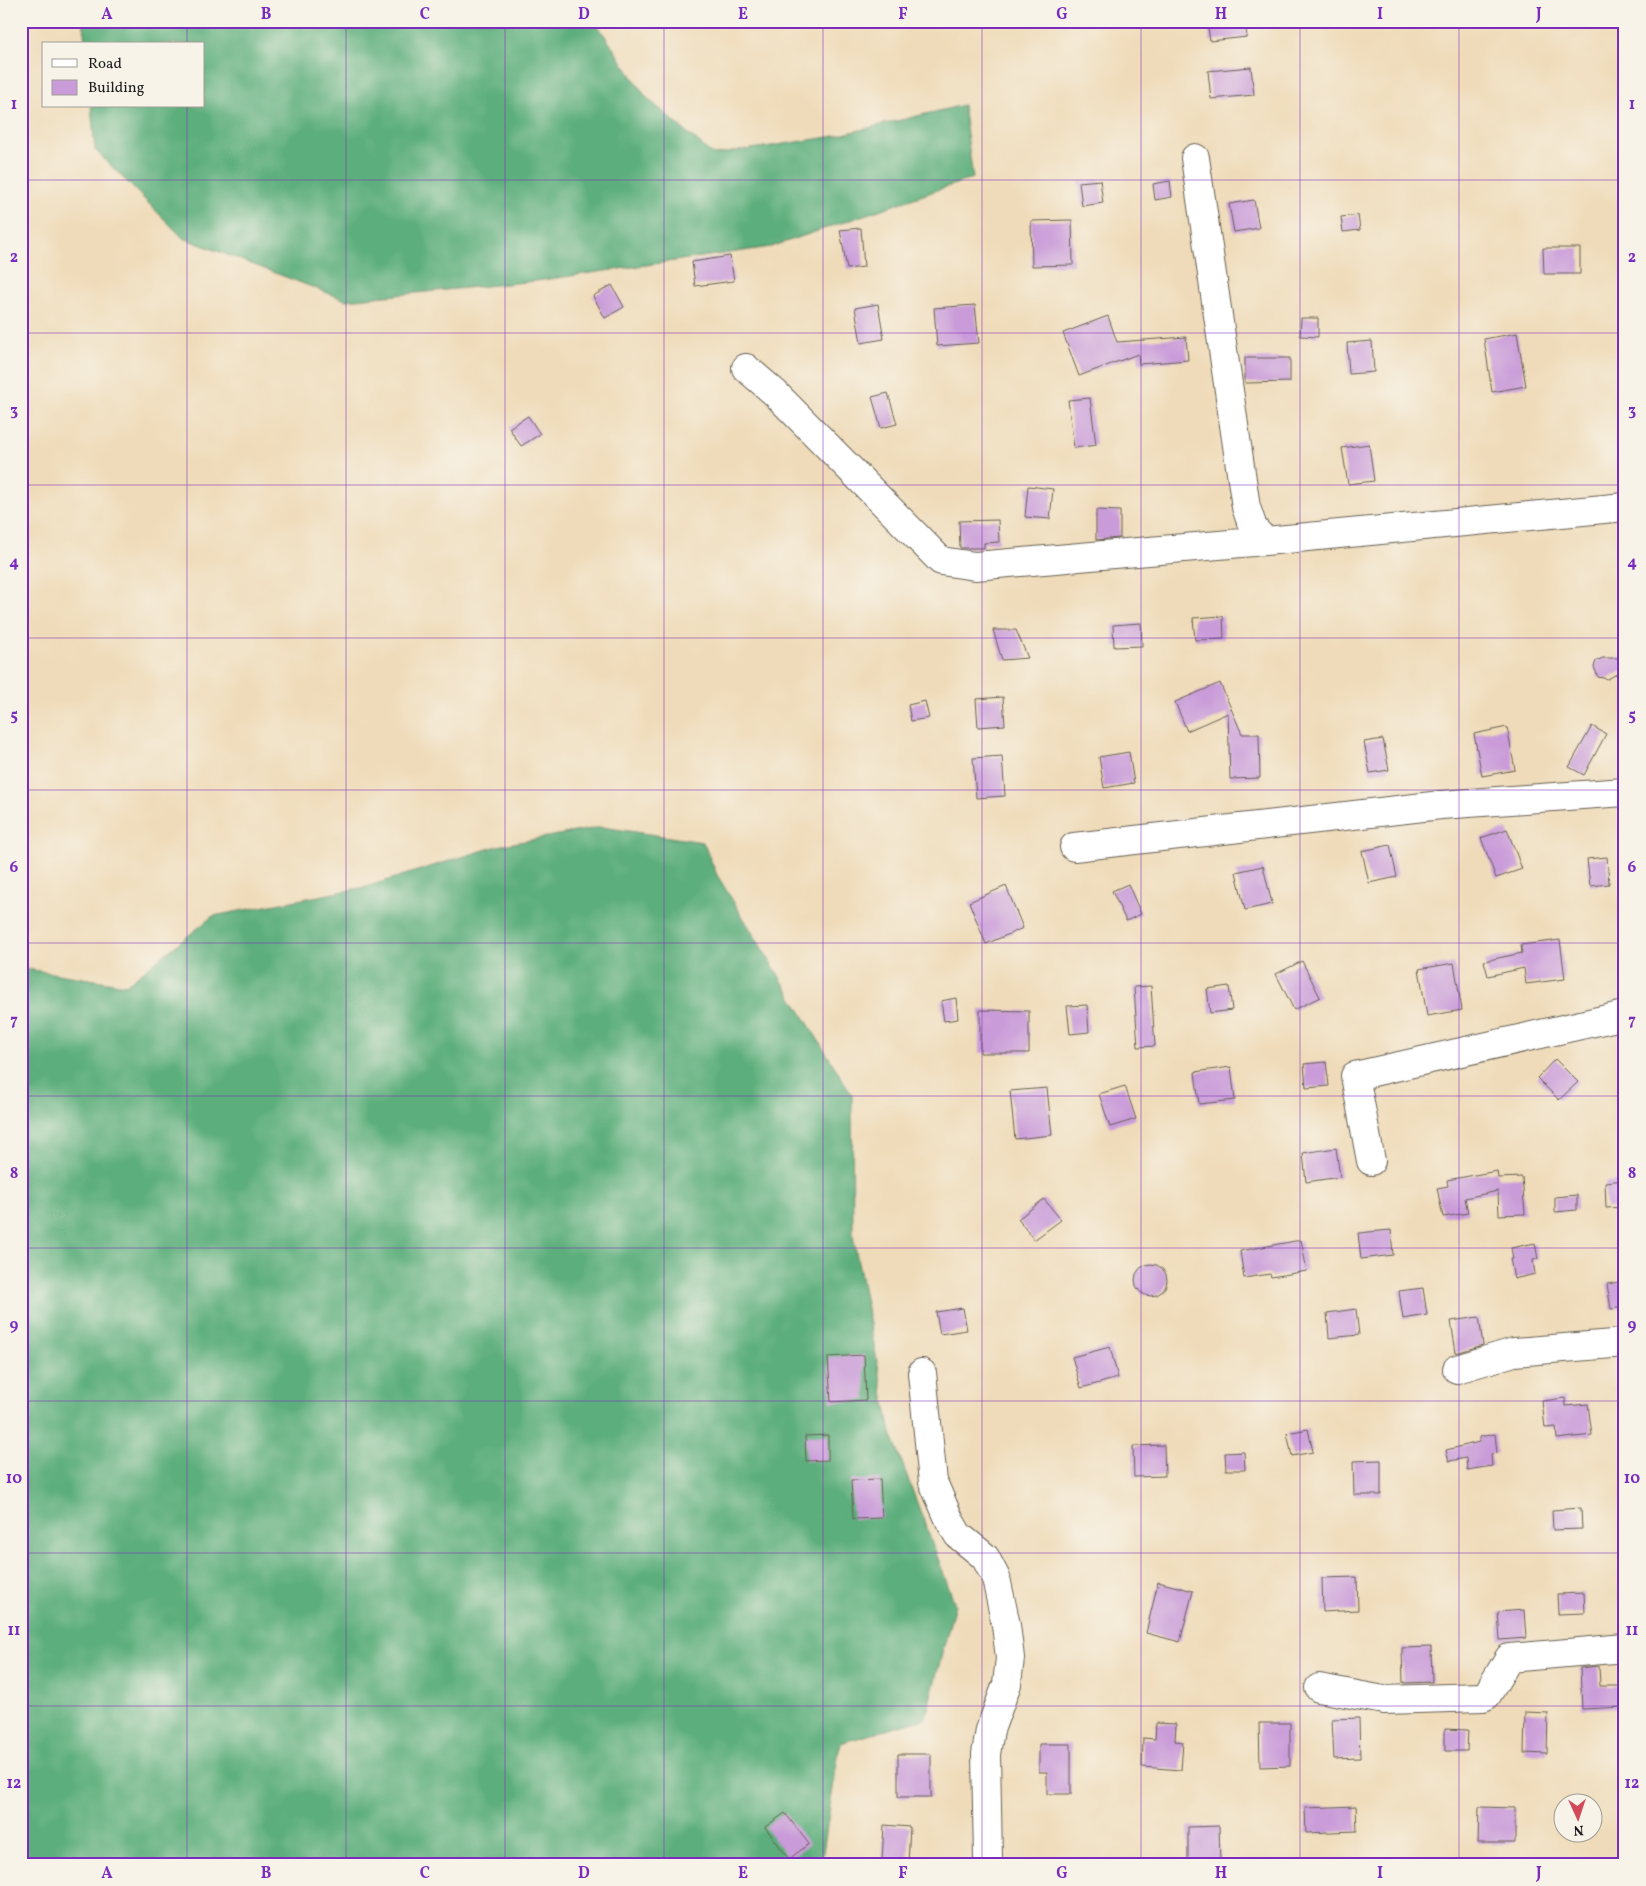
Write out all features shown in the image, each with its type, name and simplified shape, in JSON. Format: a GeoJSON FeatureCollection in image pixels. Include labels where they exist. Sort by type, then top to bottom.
{"type":"FeatureCollection","features":[{"type":"Feature","properties":{"kind":"street"},"geometry":{"type":"LineString","coordinates":[[1195,158],[1246,507],[1253,528],[1265,541]]}},
{"type":"Feature","properties":{"kind":"street"},"geometry":{"type":"LineString","coordinates":[[746,368],[775,393],[941,561],[975,566],[1625,507]]}},
{"type":"Feature","properties":{"kind":"street"},"geometry":{"type":"LineString","coordinates":[[1074,847],[1441,805],[1625,792]]}},
{"type":"Feature","properties":{"kind":"street"},"geometry":{"type":"LineString","coordinates":[[1371,1161],[1355,1076],[1625,1015]]}},
{"type":"Feature","properties":{"kind":"street"},"geometry":{"type":"LineString","coordinates":[[1457,1369],[1514,1352],[1625,1343]]}},
{"type":"Feature","properties":{"kind":"street"},"geometry":{"type":"LineString","coordinates":[[922,1373],[932,1482],[958,1534],[985,1558],[996,1578],[1006,1625],[1010,1658],[1007,1684],[990,1730],[986,1754],[988,1859],[990,1865]]}},
{"type":"Feature","properties":{"kind":"street"},"geometry":{"type":"LineString","coordinates":[[1319,1688],[1384,1700],[1483,1697],[1487,1695],[1509,1658],[1625,1648]]}},
{"type":"Feature","properties":{"kind":"green space"},"geometry":{"type":"Polygon","coordinates":[[[83,21],[595,21],[646,97],[713,155],[835,136],[963,105],[973,178],[771,247],[536,281],[346,300],[183,238],[95,150],[91,108],[205,108],[205,42],[85,42],[83,21]]]}},
{"type":"Feature","properties":{"kind":"green space"},"geometry":{"type":"Polygon","coordinates":[[[602,827],[703,842],[717,875],[852,1095],[853,1236],[891,1433],[955,1604],[925,1719],[840,1743],[821,1865],[21,1865],[21,968],[126,985],[213,916],[366,887],[497,846],[602,827]]]}},
{"type":"Feature","properties":{"kind":"building"},"geometry":{"type":"Polygon","coordinates":[[[1207,21],[1245,21],[1247,37],[1210,41],[1207,21]]]}},
{"type":"Feature","properties":{"kind":"building"},"geometry":{"type":"Polygon","coordinates":[[[1251,67],[1254,95],[1211,99],[1208,71],[1251,67]]]}},
{"type":"Feature","properties":{"kind":"building"},"geometry":{"type":"Polygon","coordinates":[[[1100,180],[1103,203],[1082,206],[1079,182],[1100,180]]]}},
{"type":"Feature","properties":{"kind":"building"},"geometry":{"type":"Polygon","coordinates":[[[1170,181],[1172,197],[1155,200],[1153,184],[1170,181]]]}},
{"type":"Feature","properties":{"kind":"building"},"geometry":{"type":"Polygon","coordinates":[[[1254,200],[1259,228],[1234,232],[1229,204],[1254,200]]]}},
{"type":"Feature","properties":{"kind":"building"},"geometry":{"type":"Polygon","coordinates":[[[1358,215],[1360,230],[1343,232],[1341,217],[1358,215]]]}},
{"type":"Feature","properties":{"kind":"building"},"geometry":{"type":"Polygon","coordinates":[[[1072,220],[1073,265],[1032,266],[1031,221],[1072,220]]]}},
{"type":"Feature","properties":{"kind":"building"},"geometry":{"type":"Polygon","coordinates":[[[861,228],[864,267],[847,269],[840,230],[861,228]]]}},
{"type":"Feature","properties":{"kind":"building"},"geometry":{"type":"Polygon","coordinates":[[[1543,248],[1580,248],[1580,274],[1544,274],[1543,248]]]}},
{"type":"Feature","properties":{"kind":"building"},"geometry":{"type":"Polygon","coordinates":[[[730,256],[734,281],[695,286],[692,262],[730,256]]]}},
{"type":"Feature","properties":{"kind":"building"},"geometry":{"type":"Polygon","coordinates":[[[612,285],[624,307],[605,318],[593,296],[612,285]]]}},
{"type":"Feature","properties":{"kind":"building"},"geometry":{"type":"Polygon","coordinates":[[[878,304],[884,339],[861,343],[855,308],[878,304]]]}},
{"type":"Feature","properties":{"kind":"building"},"geometry":{"type":"Polygon","coordinates":[[[975,305],[979,343],[937,346],[934,308],[975,305]]]}},
{"type":"Feature","properties":{"kind":"building"},"geometry":{"type":"Polygon","coordinates":[[[1108,316],[1117,342],[1186,337],[1188,360],[1139,364],[1138,354],[1079,376],[1063,333],[1108,316]]]}},
{"type":"Feature","properties":{"kind":"building"},"geometry":{"type":"Polygon","coordinates":[[[1301,318],[1318,318],[1318,337],[1300,336],[1301,318]]]}},
{"type":"Feature","properties":{"kind":"building"},"geometry":{"type":"Polygon","coordinates":[[[1517,333],[1526,386],[1492,392],[1484,339],[1517,333]]]}},
{"type":"Feature","properties":{"kind":"building"},"geometry":{"type":"Polygon","coordinates":[[[1372,341],[1374,372],[1349,374],[1347,343],[1372,341]]]}},
{"type":"Feature","properties":{"kind":"building"},"geometry":{"type":"Polygon","coordinates":[[[1245,358],[1290,358],[1290,382],[1245,383],[1245,358]]]}},
{"type":"Feature","properties":{"kind":"building"},"geometry":{"type":"Polygon","coordinates":[[[888,393],[897,424],[881,428],[872,397],[888,393]]]}},
{"type":"Feature","properties":{"kind":"building"},"geometry":{"type":"Polygon","coordinates":[[[1090,398],[1096,445],[1074,448],[1068,400],[1090,398]]]}},
{"type":"Feature","properties":{"kind":"building"},"geometry":{"type":"Polygon","coordinates":[[[528,416],[540,434],[521,446],[509,428],[528,416]]]}},
{"type":"Feature","properties":{"kind":"building"},"geometry":{"type":"Polygon","coordinates":[[[1369,444],[1374,481],[1348,484],[1342,448],[1369,444]]]}},
{"type":"Feature","properties":{"kind":"building"},"geometry":{"type":"Polygon","coordinates":[[[1028,486],[1053,489],[1050,519],[1025,517],[1028,486]]]}},
{"type":"Feature","properties":{"kind":"building"},"geometry":{"type":"Polygon","coordinates":[[[1096,510],[1120,511],[1120,538],[1096,540],[1096,510]]]}},
{"type":"Feature","properties":{"kind":"building"},"geometry":{"type":"Polygon","coordinates":[[[998,520],[999,542],[984,543],[984,548],[960,548],[959,521],[998,520]]]}},
{"type":"Feature","properties":{"kind":"building"},"geometry":{"type":"Polygon","coordinates":[[[1223,616],[1224,639],[1195,640],[1193,618],[1223,616]]]}},
{"type":"Feature","properties":{"kind":"building"},"geometry":{"type":"Polygon","coordinates":[[[1141,623],[1142,646],[1114,647],[1113,625],[1141,623]]]}},
{"type":"Feature","properties":{"kind":"building"},"geometry":{"type":"Polygon","coordinates":[[[993,630],[1016,630],[1028,658],[1002,660],[993,630]]]}},
{"type":"Feature","properties":{"kind":"building"},"geometry":{"type":"Polygon","coordinates":[[[1603,658],[1625,658],[1625,669],[1608,679],[1598,677],[1594,667],[1596,661],[1603,658]]]}},
{"type":"Feature","properties":{"kind":"building"},"geometry":{"type":"Polygon","coordinates":[[[1220,683],[1242,734],[1259,734],[1260,778],[1230,779],[1228,713],[1187,731],[1175,702],[1220,683]]]}},
{"type":"Feature","properties":{"kind":"building"},"geometry":{"type":"Polygon","coordinates":[[[1003,697],[1005,725],[978,727],[976,699],[1003,697]]]}},
{"type":"Feature","properties":{"kind":"building"},"geometry":{"type":"Polygon","coordinates":[[[925,701],[929,718],[911,721],[908,705],[925,701]]]}},
{"type":"Feature","properties":{"kind":"building"},"geometry":{"type":"Polygon","coordinates":[[[1592,726],[1606,734],[1584,775],[1569,767],[1592,726]]]}},
{"type":"Feature","properties":{"kind":"building"},"geometry":{"type":"Polygon","coordinates":[[[1507,727],[1515,770],[1482,776],[1474,734],[1507,727]]]}},
{"type":"Feature","properties":{"kind":"building"},"geometry":{"type":"Polygon","coordinates":[[[1383,739],[1389,770],[1370,773],[1364,742],[1383,739]]]}},
{"type":"Feature","properties":{"kind":"building"},"geometry":{"type":"Polygon","coordinates":[[[1129,752],[1134,783],[1104,788],[1099,757],[1129,752]]]}},
{"type":"Feature","properties":{"kind":"building"},"geometry":{"type":"Polygon","coordinates":[[[1002,756],[1005,796],[976,798],[973,758],[1002,756]]]}},
{"type":"Feature","properties":{"kind":"building"},"geometry":{"type":"Polygon","coordinates":[[[1507,829],[1522,869],[1496,878],[1481,838],[1507,829]]]}},
{"type":"Feature","properties":{"kind":"building"},"geometry":{"type":"Polygon","coordinates":[[[1390,845],[1397,877],[1369,883],[1362,851],[1390,845]]]}},
{"type":"Feature","properties":{"kind":"building"},"geometry":{"type":"Polygon","coordinates":[[[1607,857],[1609,884],[1590,886],[1587,859],[1607,857]]]}},
{"type":"Feature","properties":{"kind":"building"},"geometry":{"type":"Polygon","coordinates":[[[1263,866],[1272,904],[1245,910],[1236,872],[1263,866]]]}},
{"type":"Feature","properties":{"kind":"building"},"geometry":{"type":"Polygon","coordinates":[[[1128,884],[1141,914],[1126,921],[1112,891],[1128,884]]]}},
{"type":"Feature","properties":{"kind":"building"},"geometry":{"type":"Polygon","coordinates":[[[1006,886],[1023,928],[986,944],[969,902],[1006,886]]]}},
{"type":"Feature","properties":{"kind":"building"},"geometry":{"type":"Polygon","coordinates":[[[1560,940],[1565,979],[1526,984],[1524,968],[1488,976],[1484,961],[1522,953],[1521,945],[1560,940]]]}},
{"type":"Feature","properties":{"kind":"building"},"geometry":{"type":"Polygon","coordinates":[[[1302,961],[1320,997],[1294,1010],[1276,974],[1302,961]]]}},
{"type":"Feature","properties":{"kind":"building"},"geometry":{"type":"Polygon","coordinates":[[[1454,963],[1462,1010],[1427,1016],[1419,969],[1454,963]]]}},
{"type":"Feature","properties":{"kind":"building"},"geometry":{"type":"Polygon","coordinates":[[[1151,986],[1155,1046],[1138,1047],[1134,987],[1151,986]]]}},
{"type":"Feature","properties":{"kind":"building"},"geometry":{"type":"Polygon","coordinates":[[[1229,986],[1232,1010],[1210,1013],[1207,989],[1229,986]]]}},
{"type":"Feature","properties":{"kind":"building"},"geometry":{"type":"Polygon","coordinates":[[[956,998],[958,1019],[944,1021],[941,1001],[956,998]]]}},
{"type":"Feature","properties":{"kind":"building"},"geometry":{"type":"Polygon","coordinates":[[[1087,1005],[1089,1032],[1070,1034],[1067,1006],[1087,1005]]]}},
{"type":"Feature","properties":{"kind":"building"},"geometry":{"type":"Polygon","coordinates":[[[980,1010],[1029,1011],[1029,1053],[980,1053],[980,1010]]]}},
{"type":"Feature","properties":{"kind":"building"},"geometry":{"type":"Polygon","coordinates":[[[1555,1059],[1578,1082],[1559,1100],[1537,1078],[1555,1059]]]}},
{"type":"Feature","properties":{"kind":"building"},"geometry":{"type":"Polygon","coordinates":[[[1326,1062],[1329,1086],[1306,1088],[1304,1064],[1326,1062]]]}},
{"type":"Feature","properties":{"kind":"building"},"geometry":{"type":"Polygon","coordinates":[[[1231,1067],[1235,1100],[1199,1104],[1195,1072],[1231,1067]]]}},
{"type":"Feature","properties":{"kind":"building"},"geometry":{"type":"Polygon","coordinates":[[[1125,1086],[1136,1119],[1110,1127],[1099,1094],[1125,1086]]]}},
{"type":"Feature","properties":{"kind":"building"},"geometry":{"type":"Polygon","coordinates":[[[1047,1088],[1052,1135],[1015,1139],[1010,1091],[1047,1088]]]}},
{"type":"Feature","properties":{"kind":"building"},"geometry":{"type":"Polygon","coordinates":[[[1336,1148],[1340,1177],[1306,1182],[1303,1153],[1336,1148]]]}},
{"type":"Feature","properties":{"kind":"building"},"geometry":{"type":"Polygon","coordinates":[[[1497,1171],[1498,1178],[1522,1177],[1525,1214],[1499,1215],[1498,1191],[1465,1198],[1468,1213],[1443,1217],[1437,1188],[1448,1186],[1447,1180],[1497,1171]]]}},
{"type":"Feature","properties":{"kind":"building"},"geometry":{"type":"Polygon","coordinates":[[[1625,1180],[1625,1207],[1606,1208],[1605,1182],[1625,1180]]]}},
{"type":"Feature","properties":{"kind":"building"},"geometry":{"type":"Polygon","coordinates":[[[1577,1195],[1577,1210],[1555,1212],[1555,1197],[1577,1195]]]}},
{"type":"Feature","properties":{"kind":"building"},"geometry":{"type":"Polygon","coordinates":[[[1044,1199],[1061,1220],[1034,1240],[1018,1219],[1044,1199]]]}},
{"type":"Feature","properties":{"kind":"building"},"geometry":{"type":"Polygon","coordinates":[[[1391,1230],[1393,1255],[1361,1259],[1358,1233],[1391,1230]]]}},
{"type":"Feature","properties":{"kind":"building"},"geometry":{"type":"Polygon","coordinates":[[[1301,1240],[1307,1271],[1271,1277],[1270,1274],[1244,1278],[1240,1251],[1301,1240]]]}},
{"type":"Feature","properties":{"kind":"building"},"geometry":{"type":"Polygon","coordinates":[[[1535,1243],[1538,1259],[1533,1260],[1535,1274],[1514,1279],[1510,1259],[1513,1259],[1511,1248],[1535,1243]]]}},
{"type":"Feature","properties":{"kind":"building"},"geometry":{"type":"Polygon","coordinates":[[[1151,1264],[1157,1265],[1162,1269],[1166,1274],[1166,1286],[1162,1291],[1157,1295],[1151,1296],[1145,1295],[1140,1291],[1136,1286],[1135,1280],[1136,1274],[1140,1269],[1145,1265],[1151,1264]]]}},
{"type":"Feature","properties":{"kind":"building"},"geometry":{"type":"Polygon","coordinates":[[[1625,1281],[1625,1307],[1611,1309],[1607,1284],[1625,1281]]]}},
{"type":"Feature","properties":{"kind":"building"},"geometry":{"type":"Polygon","coordinates":[[[1423,1288],[1427,1315],[1403,1319],[1399,1291],[1423,1288]]]}},
{"type":"Feature","properties":{"kind":"building"},"geometry":{"type":"Polygon","coordinates":[[[963,1308],[967,1330],[940,1334],[936,1312],[963,1308]]]}},
{"type":"Feature","properties":{"kind":"building"},"geometry":{"type":"Polygon","coordinates":[[[1356,1309],[1359,1335],[1329,1338],[1327,1313],[1356,1309]]]}},
{"type":"Feature","properties":{"kind":"building"},"geometry":{"type":"Polygon","coordinates":[[[1479,1317],[1483,1345],[1456,1353],[1451,1321],[1479,1317]]]}},
{"type":"Feature","properties":{"kind":"building"},"geometry":{"type":"Polygon","coordinates":[[[1110,1347],[1118,1378],[1081,1388],[1072,1357],[1110,1347]]]}},
{"type":"Feature","properties":{"kind":"building"},"geometry":{"type":"Polygon","coordinates":[[[864,1355],[866,1400],[831,1402],[828,1357],[864,1355]]]}},
{"type":"Feature","properties":{"kind":"building"},"geometry":{"type":"Polygon","coordinates":[[[1565,1398],[1566,1406],[1588,1404],[1592,1435],[1557,1439],[1556,1427],[1545,1428],[1542,1401],[1565,1398]]]}},
{"type":"Feature","properties":{"kind":"building"},"geometry":{"type":"Polygon","coordinates":[[[1308,1429],[1313,1452],[1292,1456],[1287,1433],[1308,1429]]]}},
{"type":"Feature","properties":{"kind":"building"},"geometry":{"type":"Polygon","coordinates":[[[1495,1434],[1497,1453],[1491,1454],[1492,1466],[1467,1470],[1466,1458],[1449,1461],[1446,1450],[1479,1442],[1479,1437],[1495,1434]]]}},
{"type":"Feature","properties":{"kind":"building"},"geometry":{"type":"Polygon","coordinates":[[[828,1435],[828,1460],[806,1461],[805,1436],[828,1435]]]}},
{"type":"Feature","properties":{"kind":"building"},"geometry":{"type":"Polygon","coordinates":[[[1164,1445],[1165,1476],[1134,1477],[1133,1446],[1164,1445]]]}},
{"type":"Feature","properties":{"kind":"building"},"geometry":{"type":"Polygon","coordinates":[[[1244,1452],[1245,1470],[1226,1470],[1225,1453],[1244,1452]]]}},
{"type":"Feature","properties":{"kind":"building"},"geometry":{"type":"Polygon","coordinates":[[[1381,1460],[1381,1495],[1354,1495],[1353,1461],[1381,1460]]]}},
{"type":"Feature","properties":{"kind":"building"},"geometry":{"type":"Polygon","coordinates":[[[880,1479],[882,1518],[853,1519],[851,1480],[880,1479]]]}},
{"type":"Feature","properties":{"kind":"building"},"geometry":{"type":"Polygon","coordinates":[[[1581,1508],[1582,1529],[1553,1530],[1552,1510],[1581,1508]]]}},
{"type":"Feature","properties":{"kind":"building"},"geometry":{"type":"Polygon","coordinates":[[[1357,1577],[1358,1610],[1323,1612],[1322,1578],[1357,1577]]]}},
{"type":"Feature","properties":{"kind":"building"},"geometry":{"type":"Polygon","coordinates":[[[1158,1582],[1193,1591],[1180,1642],[1146,1633],[1158,1582]]]}},
{"type":"Feature","properties":{"kind":"building"},"geometry":{"type":"Polygon","coordinates":[[[1584,1593],[1585,1613],[1558,1614],[1557,1594],[1584,1593]]]}},
{"type":"Feature","properties":{"kind":"building"},"geometry":{"type":"Polygon","coordinates":[[[1524,1610],[1526,1638],[1500,1640],[1498,1612],[1524,1610]]]}},
{"type":"Feature","properties":{"kind":"building"},"geometry":{"type":"Polygon","coordinates":[[[1431,1647],[1432,1682],[1403,1683],[1402,1648],[1431,1647]]]}},
{"type":"Feature","properties":{"kind":"building"},"geometry":{"type":"Polygon","coordinates":[[[1599,1666],[1600,1686],[1622,1686],[1623,1707],[1582,1709],[1580,1668],[1599,1666]]]}},
{"type":"Feature","properties":{"kind":"building"},"geometry":{"type":"Polygon","coordinates":[[[1525,1712],[1548,1713],[1547,1754],[1524,1753],[1525,1712]]]}},
{"type":"Feature","properties":{"kind":"building"},"geometry":{"type":"Polygon","coordinates":[[[1359,1718],[1360,1758],[1334,1759],[1332,1719],[1359,1718]]]}},
{"type":"Feature","properties":{"kind":"building"},"geometry":{"type":"Polygon","coordinates":[[[1156,1723],[1176,1724],[1175,1741],[1183,1742],[1181,1770],[1142,1767],[1143,1738],[1155,1739],[1156,1723]]]}},
{"type":"Feature","properties":{"kind":"building"},"geometry":{"type":"Polygon","coordinates":[[[1259,1723],[1290,1723],[1290,1766],[1260,1767],[1259,1723]]]}},
{"type":"Feature","properties":{"kind":"building"},"geometry":{"type":"Polygon","coordinates":[[[1445,1729],[1468,1730],[1467,1751],[1445,1751],[1445,1729]]]}},
{"type":"Feature","properties":{"kind":"building"},"geometry":{"type":"Polygon","coordinates":[[[1039,1744],[1071,1744],[1071,1794],[1047,1794],[1047,1772],[1039,1772],[1039,1744]]]}},
{"type":"Feature","properties":{"kind":"building"},"geometry":{"type":"Polygon","coordinates":[[[898,1754],[931,1754],[931,1797],[898,1797],[898,1754]]]}},
{"type":"Feature","properties":{"kind":"building"},"geometry":{"type":"Polygon","coordinates":[[[1356,1806],[1357,1831],[1306,1833],[1305,1808],[1356,1806]]]}},
{"type":"Feature","properties":{"kind":"building"},"geometry":{"type":"Polygon","coordinates":[[[1479,1807],[1515,1808],[1515,1843],[1478,1843],[1479,1807]]]}},
{"type":"Feature","properties":{"kind":"building"},"geometry":{"type":"Polygon","coordinates":[[[785,1813],[809,1844],[789,1859],[765,1827],[785,1813]]]}},
{"type":"Feature","properties":{"kind":"building"},"geometry":{"type":"Polygon","coordinates":[[[884,1825],[910,1827],[908,1863],[882,1861],[884,1825]]]}},
{"type":"Feature","properties":{"kind":"building"},"geometry":{"type":"Polygon","coordinates":[[[1219,1826],[1220,1863],[1188,1864],[1188,1827],[1219,1826]]]}}]}
